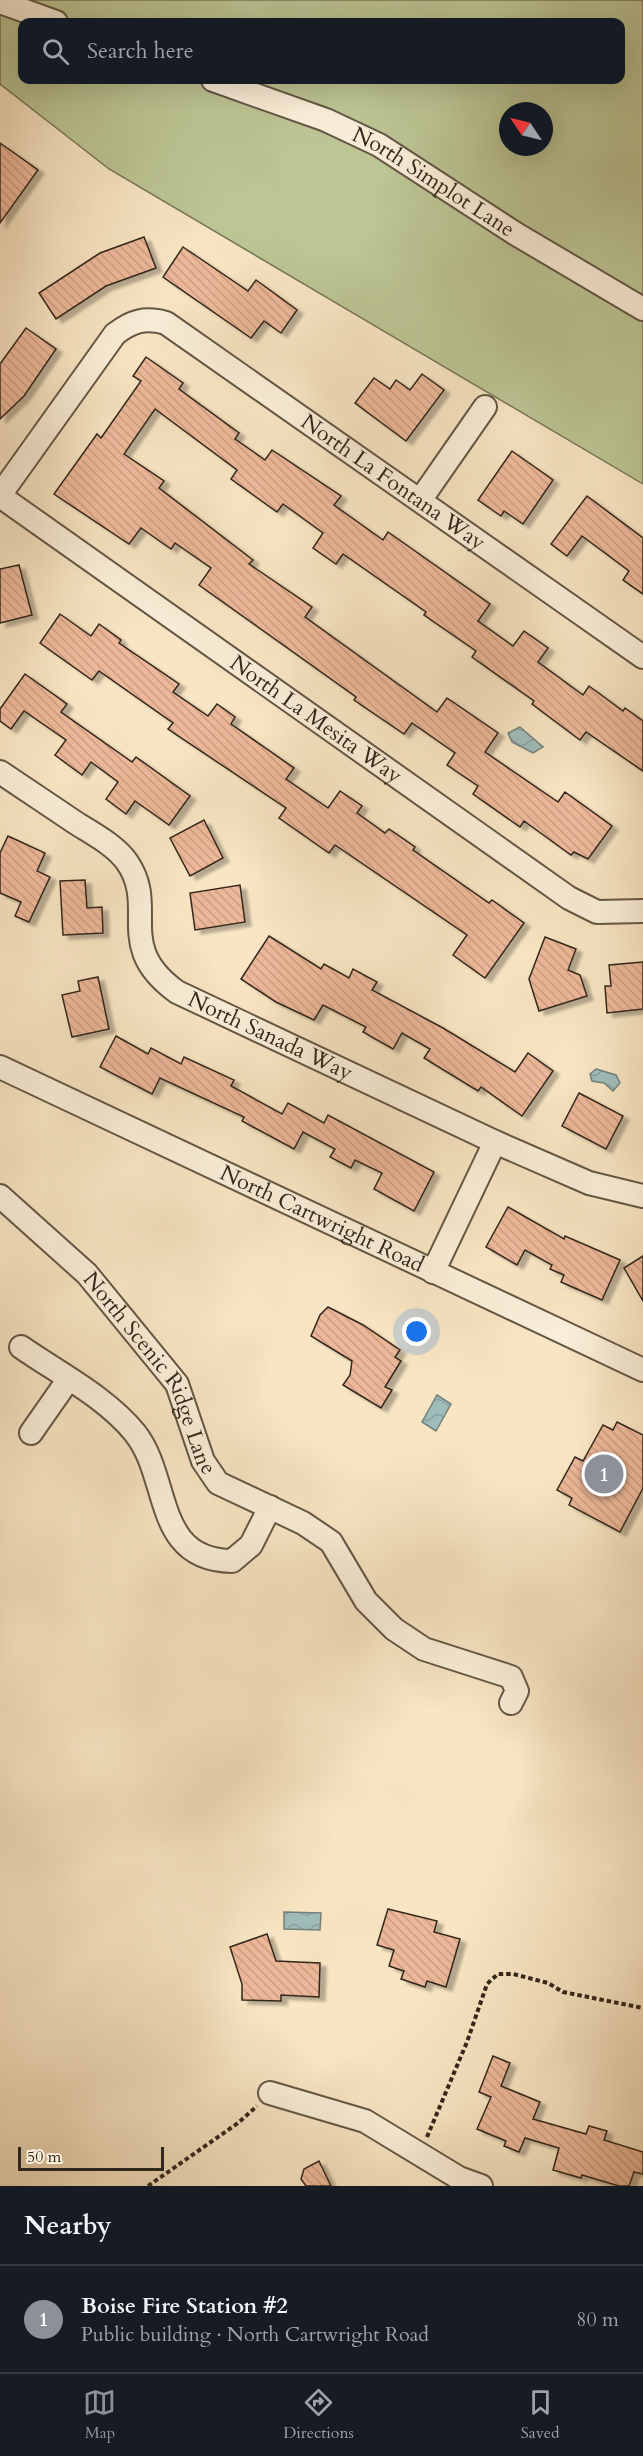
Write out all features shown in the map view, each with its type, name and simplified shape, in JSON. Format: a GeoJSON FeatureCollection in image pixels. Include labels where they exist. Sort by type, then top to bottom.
{"type":"FeatureCollection","features":[{"type":"Feature","properties":{"kind":"street"},"geometry":{"type":"LineString","coordinates":[[0,2],[45,18]]}},
{"type":"Feature","properties":{"kind":"street","name":"North Simplot Lane"},"geometry":{"type":"LineString","coordinates":[[224,84],[326,120],[379,145],[516,234],[643,309]]}},
{"type":"Feature","properties":{"kind":"street","name":"North La Fontana Way"},"geometry":{"type":"LineString","coordinates":[[0,495],[115,334],[139,320],[152,319],[166,323],[421,499],[643,657]]}},
{"type":"Feature","properties":{"kind":"street"},"geometry":{"type":"LineString","coordinates":[[421,499],[485,407]]}},
{"type":"Feature","properties":{"kind":"street","name":"North La Mesita Way"},"geometry":{"type":"LineString","coordinates":[[0,495],[569,898],[597,912],[643,911]]}},
{"type":"Feature","properties":{"kind":"street","name":"North Sanada Way"},"geometry":{"type":"LineString","coordinates":[[0,772],[109,844],[127,862],[138,888],[143,954],[156,977],[177,992],[495,1142],[589,1183],[643,1196]]}},
{"type":"Feature","properties":{"kind":"street","name":"North Cartwright Road"},"geometry":{"type":"LineString","coordinates":[[0,1067],[643,1370]]}},
{"type":"Feature","properties":{"kind":"street"},"geometry":{"type":"LineString","coordinates":[[433,1272],[495,1142]]}},
{"type":"Feature","properties":{"kind":"street","name":"North Scenic Ridge Lane"},"geometry":{"type":"LineString","coordinates":[[0,1196],[87,1274],[177,1384],[203,1461],[218,1483],[303,1523],[331,1542],[366,1601],[394,1629],[424,1649],[511,1677],[517,1691],[511,1703]]}},
{"type":"Feature","properties":{"kind":"street"},"geometry":{"type":"LineString","coordinates":[[21,1347],[112,1410],[134,1432],[150,1454],[169,1524],[184,1542],[210,1561],[232,1561],[251,1545],[270,1507]]}},
{"type":"Feature","properties":{"kind":"street"},"geometry":{"type":"LineString","coordinates":[[31,1433],[68,1380]]}},
{"type":"Feature","properties":{"kind":"street"},"geometry":{"type":"LineString","coordinates":[[270,2093],[365,2121],[459,2178],[481,2186]]}},
{"type":"Feature","properties":{"kind":"path"},"geometry":{"type":"LineString","coordinates":[[422,2155],[492,1978],[498,1974],[513,1974],[548,1983],[563,1992],[643,2008]]}},
{"type":"Feature","properties":{"kind":"path"},"geometry":{"type":"LineString","coordinates":[[148,2186],[238,2123],[270,2093]]}},
{"type":"Feature","properties":{"kind":"green space"},"geometry":{"type":"Polygon","coordinates":[[[0,0],[643,0],[643,484],[109,169],[0,84],[0,0]]]}},
{"type":"Feature","properties":{"kind":"water"},"geometry":{"type":"Polygon","coordinates":[[[520,727],[543,747],[533,753],[512,742],[508,733],[520,727]]]}},
{"type":"Feature","properties":{"kind":"water"},"geometry":{"type":"Polygon","coordinates":[[[596,1069],[616,1075],[620,1083],[613,1091],[604,1083],[592,1081],[590,1074],[596,1069]]]}},
{"type":"Feature","properties":{"kind":"water"},"geometry":{"type":"Polygon","coordinates":[[[437,1395],[451,1404],[436,1431],[422,1422],[437,1395]]]}},
{"type":"Feature","properties":{"kind":"water"},"geometry":{"type":"Polygon","coordinates":[[[284,1912],[321,1913],[320,1930],[284,1929],[284,1912]]]}},
{"type":"Feature","properties":{"kind":"building"},"geometry":{"type":"Polygon","coordinates":[[[0,143],[38,170],[0,223],[0,143]]]}},
{"type":"Feature","properties":{"kind":"building"},"geometry":{"type":"Polygon","coordinates":[[[144,237],[156,268],[106,286],[56,319],[39,293],[100,253],[144,237]]]}},
{"type":"Feature","properties":{"kind":"building"},"geometry":{"type":"Polygon","coordinates":[[[183,247],[248,291],[256,280],[297,310],[281,333],[264,321],[251,338],[163,277],[183,247]]]}},
{"type":"Feature","properties":{"kind":"building"},"geometry":{"type":"Polygon","coordinates":[[[26,328],[56,349],[24,396],[0,419],[0,364],[26,328]]]}},
{"type":"Feature","properties":{"kind":"building"},"geometry":{"type":"Polygon","coordinates":[[[146,357],[183,383],[179,389],[239,433],[235,439],[265,460],[272,450],[341,496],[334,505],[383,540],[388,532],[490,604],[478,621],[513,646],[524,631],[548,648],[538,662],[583,695],[589,686],[623,711],[625,708],[643,721],[643,771],[586,732],[580,740],[532,704],[534,701],[472,657],[476,651],[424,615],[426,612],[343,554],[336,564],[313,548],[323,533],[283,504],[277,512],[231,479],[237,470],[155,409],[124,454],[164,481],[159,488],[253,560],[249,564],[312,607],[305,617],[437,712],[447,698],[498,733],[485,752],[558,802],[565,792],[612,826],[588,859],[574,852],[571,855],[524,821],[520,827],[473,794],[478,786],[447,765],[455,753],[412,723],[404,734],[354,700],[356,697],[199,585],[211,568],[175,543],[171,549],[141,528],[129,544],[54,494],[97,434],[101,438],[141,381],[133,376],[146,357]]]}},
{"type":"Feature","properties":{"kind":"building"},"geometry":{"type":"Polygon","coordinates":[[[422,374],[444,390],[406,441],[355,403],[374,378],[390,389],[396,380],[410,390],[422,374]]]}},
{"type":"Feature","properties":{"kind":"building"},"geometry":{"type":"Polygon","coordinates":[[[512,451],[553,480],[523,524],[504,511],[501,516],[478,500],[512,451]]]}},
{"type":"Feature","properties":{"kind":"building"},"geometry":{"type":"Polygon","coordinates":[[[587,496],[643,538],[643,594],[623,580],[629,571],[582,536],[567,556],[551,544],[587,496]]]}},
{"type":"Feature","properties":{"kind":"building"},"geometry":{"type":"Polygon","coordinates":[[[19,565],[32,615],[0,623],[0,569],[19,565]]]}},
{"type":"Feature","properties":{"kind":"building"},"geometry":{"type":"Polygon","coordinates":[[[60,614],[91,636],[99,624],[121,640],[119,643],[179,684],[173,692],[208,716],[217,704],[235,717],[231,724],[294,768],[286,779],[328,808],[340,791],[362,806],[357,813],[385,833],[389,829],[415,847],[413,850],[489,903],[492,900],[524,923],[485,978],[453,955],[467,935],[335,845],[329,853],[279,818],[286,808],[168,729],[173,723],[99,671],[92,680],[40,643],[60,614]]]}},
{"type":"Feature","properties":{"kind":"building"},"geometry":{"type":"Polygon","coordinates":[[[25,674],[67,704],[61,712],[132,762],[136,757],[190,796],[169,825],[135,801],[126,814],[106,799],[118,782],[91,762],[82,775],[55,755],[66,740],[24,711],[11,729],[0,721],[0,709],[25,674]]]}},
{"type":"Feature","properties":{"kind":"building"},"geometry":{"type":"Polygon","coordinates":[[[204,820],[223,858],[190,876],[170,838],[204,820]]]}},
{"type":"Feature","properties":{"kind":"building"},"geometry":{"type":"Polygon","coordinates":[[[8,836],[45,853],[37,871],[50,877],[29,922],[15,916],[21,902],[0,893],[0,853],[8,836]]]}},
{"type":"Feature","properties":{"kind":"building"},"geometry":{"type":"Polygon","coordinates":[[[85,880],[87,908],[102,907],[103,933],[63,935],[60,881],[85,880]]]}},
{"type":"Feature","properties":{"kind":"building"},"geometry":{"type":"Polygon","coordinates":[[[240,885],[245,922],[195,930],[190,893],[240,885]]]}},
{"type":"Feature","properties":{"kind":"building"},"geometry":{"type":"Polygon","coordinates":[[[269,936],[321,969],[324,964],[349,978],[353,969],[377,982],[372,990],[443,1028],[515,1072],[528,1053],[553,1071],[522,1116],[481,1087],[478,1091],[424,1058],[430,1049],[402,1033],[393,1049],[363,1032],[366,1027],[323,1005],[314,1020],[276,1002],[241,979],[269,936]]]}},
{"type":"Feature","properties":{"kind":"building"},"geometry":{"type":"Polygon","coordinates":[[[545,937],[576,949],[568,970],[580,975],[587,996],[539,1011],[529,979],[545,937]]]}},
{"type":"Feature","properties":{"kind":"building"},"geometry":{"type":"Polygon","coordinates":[[[643,962],[643,1009],[607,1013],[605,986],[611,986],[609,965],[643,962]]]}},
{"type":"Feature","properties":{"kind":"building"},"geometry":{"type":"Polygon","coordinates":[[[98,977],[109,1029],[72,1037],[62,995],[80,991],[78,981],[98,977]]]}},
{"type":"Feature","properties":{"kind":"building"},"geometry":{"type":"Polygon","coordinates":[[[116,1036],[148,1054],[151,1048],[181,1064],[184,1057],[234,1080],[231,1086],[282,1114],[288,1103],[324,1123],[328,1115],[434,1172],[414,1211],[374,1189],[382,1173],[355,1160],[351,1168],[330,1157],[335,1149],[303,1132],[294,1149],[242,1121],[244,1117],[160,1078],[152,1094],[100,1067],[116,1036]]]}},
{"type":"Feature","properties":{"kind":"building"},"geometry":{"type":"Polygon","coordinates":[[[579,1093],[623,1116],[606,1149],[562,1126],[579,1093]]]}},
{"type":"Feature","properties":{"kind":"building"},"geometry":{"type":"Polygon","coordinates":[[[508,1207],[564,1239],[565,1236],[620,1260],[602,1300],[561,1282],[564,1275],[550,1269],[552,1265],[525,1250],[517,1265],[486,1247],[508,1207]]]}},
{"type":"Feature","properties":{"kind":"building"},"geometry":{"type":"Polygon","coordinates":[[[643,1256],[643,1301],[624,1268],[643,1256]]]}},
{"type":"Feature","properties":{"kind":"building"},"geometry":{"type":"Polygon","coordinates":[[[328,1307],[363,1325],[400,1350],[395,1357],[401,1361],[385,1387],[392,1390],[381,1408],[343,1385],[350,1375],[352,1361],[311,1336],[320,1315],[328,1307]]]}},
{"type":"Feature","properties":{"kind":"building"},"geometry":{"type":"Polygon","coordinates":[[[617,1422],[643,1435],[643,1488],[620,1532],[569,1505],[572,1498],[557,1490],[575,1457],[583,1461],[603,1425],[613,1430],[617,1422]]]}},
{"type":"Feature","properties":{"kind":"building"},"geometry":{"type":"Polygon","coordinates":[[[388,1909],[437,1921],[434,1932],[460,1939],[446,1987],[427,1981],[425,1987],[401,1979],[404,1971],[389,1966],[394,1950],[377,1945],[388,1909]]]}},
{"type":"Feature","properties":{"kind":"building"},"geometry":{"type":"Polygon","coordinates":[[[267,1934],[276,1961],[320,1963],[319,1997],[281,1995],[281,2001],[242,2000],[242,1984],[230,1947],[267,1934]]]}},
{"type":"Feature","properties":{"kind":"building"},"geometry":{"type":"Polygon","coordinates":[[[493,2056],[510,2063],[501,2086],[540,2102],[533,2119],[586,2134],[589,2126],[607,2131],[604,2140],[643,2152],[643,2174],[634,2172],[629,2186],[619,2186],[582,2175],[581,2178],[553,2170],[559,2148],[525,2138],[519,2152],[504,2146],[506,2141],[477,2129],[491,2097],[479,2092],[493,2056]]]}},
{"type":"Feature","properties":{"kind":"building"},"geometry":{"type":"Polygon","coordinates":[[[319,2161],[331,2186],[306,2186],[301,2179],[304,2169],[319,2161]]]}},
{"type":"Feature","properties":{"kind":"place","name":"Boise Fire Station #2"},"geometry":{"type":"Point","coordinates":[604,1474]}}]}
